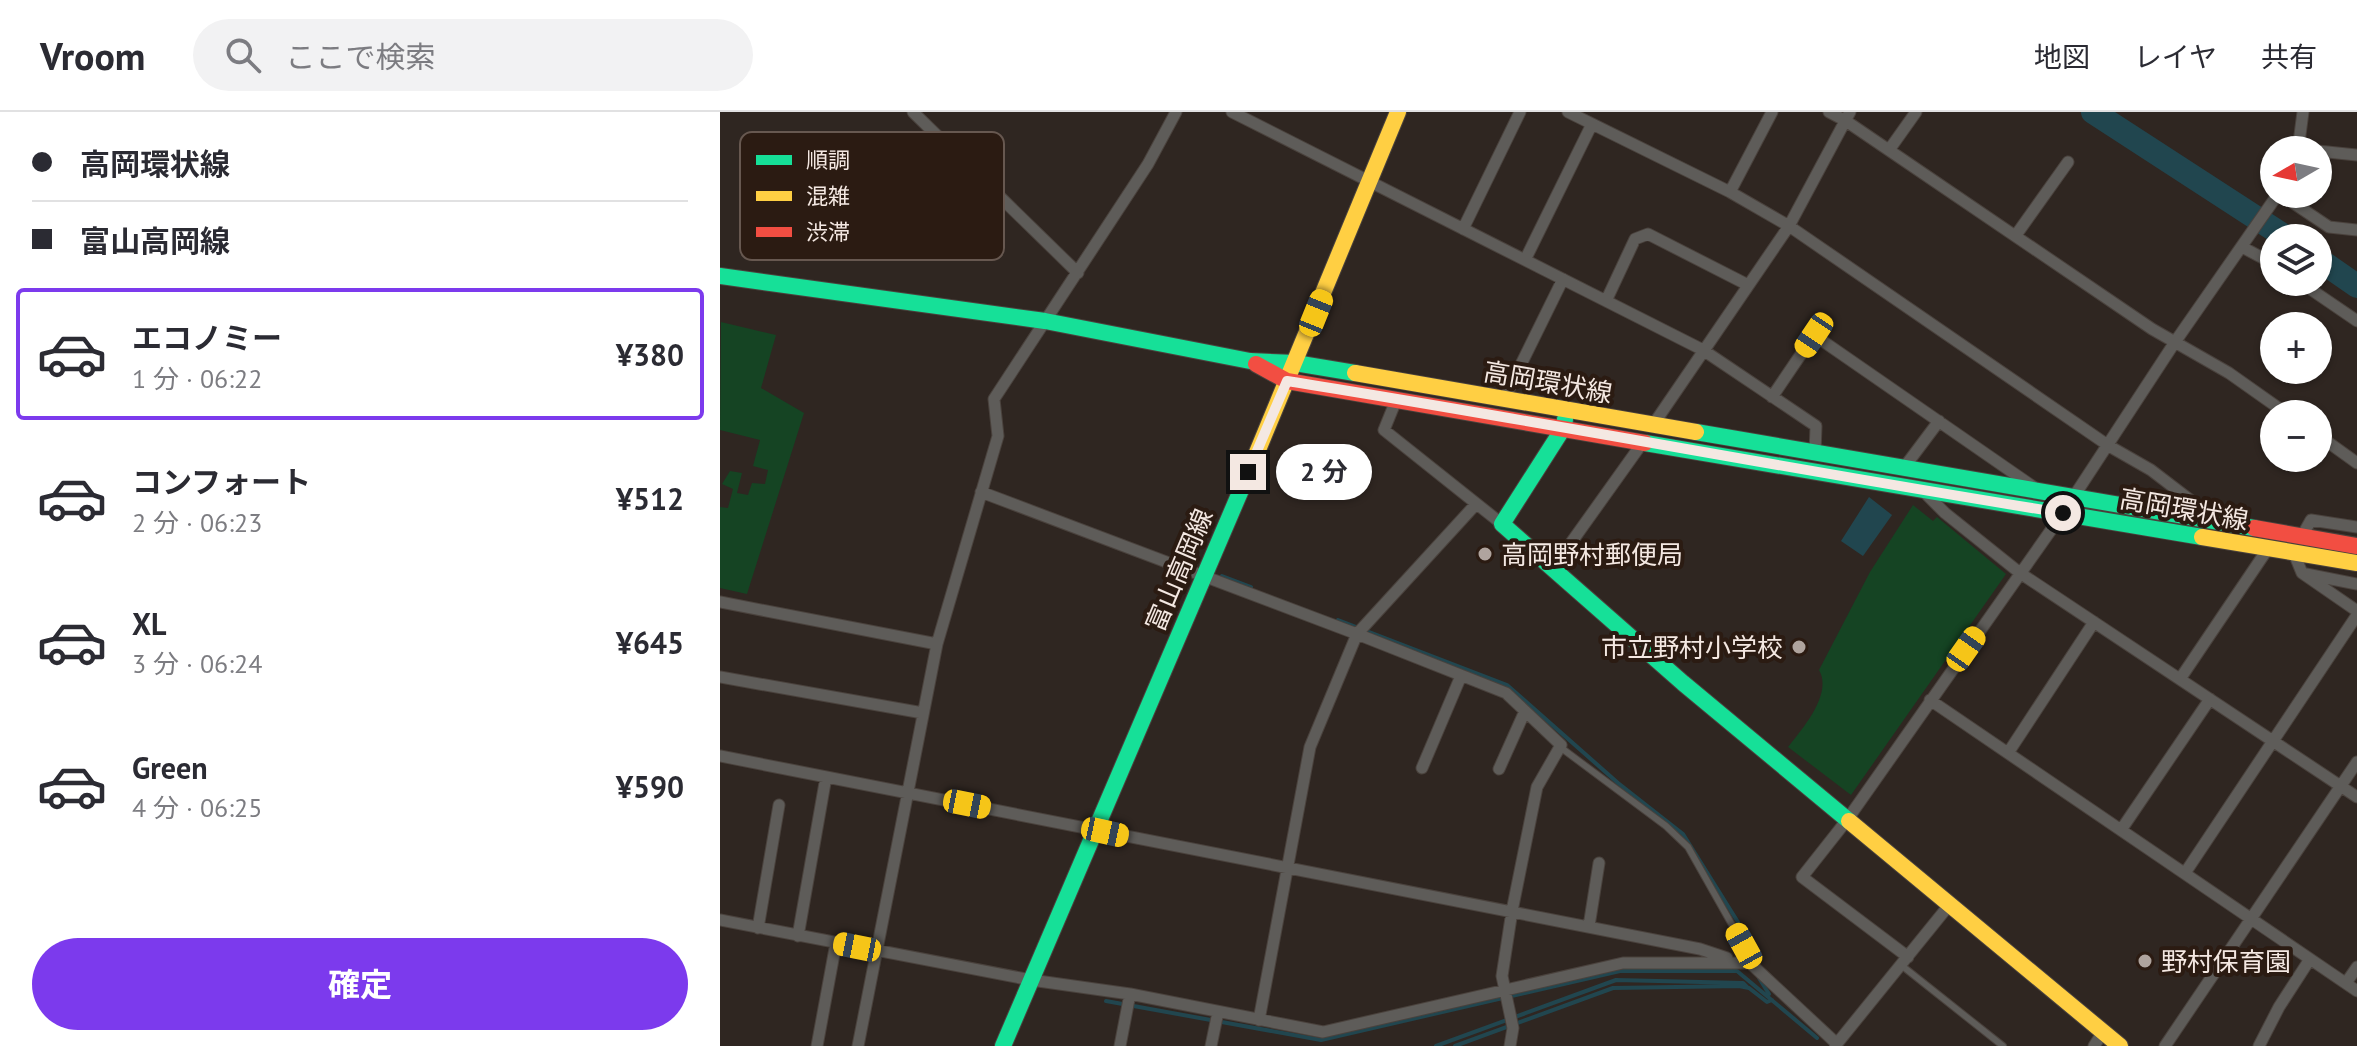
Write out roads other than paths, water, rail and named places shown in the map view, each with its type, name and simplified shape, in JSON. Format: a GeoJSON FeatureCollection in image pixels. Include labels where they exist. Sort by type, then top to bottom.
{"type":"FeatureCollection","features":[{"type":"Feature","properties":{"kind":"main road","name":"富山高岡線"},"geometry":{"type":"LineString","coordinates":[[1003,1046],[1295,363],[1398,112]]}},
{"type":"Feature","properties":{"kind":"main road","name":"高岡環状線"},"geometry":{"type":"LineString","coordinates":[[720,276],[1045,321],[1250,361],[1295,363],[2219,522],[2305,545],[2357,563]]}},
{"type":"Feature","properties":{"kind":"main road","name":"高岡環状線"},"geometry":{"type":"LineString","coordinates":[[1250,361],[1287,381],[1924,492],[2269,547],[2357,546]]}},
{"type":"Feature","properties":{"kind":"main road"},"geometry":{"type":"LineString","coordinates":[[1565,409],[1564,427],[1502,524],[1637,633],[1847,820],[1950,904],[2098,1039],[2120,1046]]}},
{"type":"Feature","properties":{"kind":"street"},"geometry":{"type":"LineString","coordinates":[[913,112],[933,132]]}},
{"type":"Feature","properties":{"kind":"street"},"geometry":{"type":"LineString","coordinates":[[858,1046],[937,644],[998,436],[994,399],[1148,164],[1176,112]]}},
{"type":"Feature","properties":{"kind":"street"},"geometry":{"type":"LineString","coordinates":[[1232,112],[1703,350],[1816,426],[1815,454]]}},
{"type":"Feature","properties":{"kind":"street"},"geometry":{"type":"LineString","coordinates":[[1463,229],[1520,112]]}},
{"type":"Feature","properties":{"kind":"street"},"geometry":{"type":"LineString","coordinates":[[1568,112],[1730,192],[1789,226],[2109,446],[2151,470],[2219,522]]}},
{"type":"Feature","properties":{"kind":"street"},"geometry":{"type":"LineString","coordinates":[[1730,192],[1772,112]]}},
{"type":"Feature","properties":{"kind":"street"},"geometry":{"type":"LineString","coordinates":[[1829,112],[1848,116],[1889,150],[2152,329],[2229,373],[2267,400]]}},
{"type":"Feature","properties":{"kind":"street"},"geometry":{"type":"LineString","coordinates":[[1889,150],[1916,112]]}},
{"type":"Feature","properties":{"kind":"street"},"geometry":{"type":"LineString","coordinates":[[2300,136],[2303,112]]}},
{"type":"Feature","properties":{"kind":"street"},"geometry":{"type":"LineString","coordinates":[[1653,425],[1789,226],[1848,116]]}},
{"type":"Feature","properties":{"kind":"street"},"geometry":{"type":"LineString","coordinates":[[1525,260],[1592,124]]}},
{"type":"Feature","properties":{"kind":"street"},"geometry":{"type":"LineString","coordinates":[[2332,152],[2357,155]]}},
{"type":"Feature","properties":{"kind":"street"},"geometry":{"type":"LineString","coordinates":[[2016,235],[2068,162]]}},
{"type":"Feature","properties":{"kind":"street"},"geometry":{"type":"LineString","coordinates":[[1004,201],[1078,273]]}},
{"type":"Feature","properties":{"kind":"street"},"geometry":{"type":"LineString","coordinates":[[1904,961],[1802,877],[1847,820],[2063,513],[2175,342],[2270,208]]}},
{"type":"Feature","properties":{"kind":"street"},"geometry":{"type":"LineString","coordinates":[[2298,208],[2329,227],[2357,230]]}},
{"type":"Feature","properties":{"kind":"street"},"geometry":{"type":"LineString","coordinates":[[1606,301],[1635,239],[1648,234],[1748,285]]}},
{"type":"Feature","properties":{"kind":"street"},"geometry":{"type":"LineString","coordinates":[[2244,244],[2260,255]]}},
{"type":"Feature","properties":{"kind":"street"},"geometry":{"type":"LineString","coordinates":[[1504,399],[1563,279]]}},
{"type":"Feature","properties":{"kind":"street"},"geometry":{"type":"LineString","coordinates":[[2320,296],[2357,321]]}},
{"type":"Feature","properties":{"kind":"street"},"geometry":{"type":"LineString","coordinates":[[1772,397],[1814,335],[2041,492]]}},
{"type":"Feature","properties":{"kind":"street"},"geometry":{"type":"LineString","coordinates":[[1397,398],[1384,430],[1502,524]]}},
{"type":"Feature","properties":{"kind":"street"},"geometry":{"type":"LineString","coordinates":[[1903,469],[1939,421]]}},
{"type":"Feature","properties":{"kind":"street"},"geometry":{"type":"LineString","coordinates":[[1553,568],[1643,441]]}},
{"type":"Feature","properties":{"kind":"street"},"geometry":{"type":"LineString","coordinates":[[2332,445],[2357,463]]}},
{"type":"Feature","properties":{"kind":"street"},"geometry":{"type":"LineString","coordinates":[[981,492],[1202,577],[1359,630],[1506,693],[1561,745],[1537,787],[1512,911],[1502,976],[1513,1028],[1510,1046]]}},
{"type":"Feature","properties":{"kind":"street"},"geometry":{"type":"LineString","coordinates":[[1924,492],[1945,513],[2020,573],[2357,797]]}},
{"type":"Feature","properties":{"kind":"street"},"geometry":{"type":"LineString","coordinates":[[1259,1020],[1310,747],[1359,630],[1476,504]]}},
{"type":"Feature","properties":{"kind":"street"},"geometry":{"type":"LineString","coordinates":[[2302,573],[2311,520],[2357,527]]}},
{"type":"Feature","properties":{"kind":"street"},"geometry":{"type":"LineString","coordinates":[[2180,679],[2269,547]]}},
{"type":"Feature","properties":{"kind":"street"},"geometry":{"type":"LineString","coordinates":[[2302,573],[2357,584]]}},
{"type":"Feature","properties":{"kind":"street"},"geometry":{"type":"LineString","coordinates":[[2185,873],[2357,613],[2302,573]]}},
{"type":"Feature","properties":{"kind":"street"},"geometry":{"type":"LineString","coordinates":[[720,602],[937,644]]}},
{"type":"Feature","properties":{"kind":"street"},"geometry":{"type":"LineString","coordinates":[[2008,753],[2094,622]]}},
{"type":"Feature","properties":{"kind":"street"},"geometry":{"type":"LineString","coordinates":[[1422,768],[1461,676]]}},
{"type":"Feature","properties":{"kind":"street"},"geometry":{"type":"LineString","coordinates":[[720,677],[923,713]]}},
{"type":"Feature","properties":{"kind":"street"},"geometry":{"type":"LineString","coordinates":[[2121,830],[2210,699]]}},
{"type":"Feature","properties":{"kind":"street"},"geometry":{"type":"LineString","coordinates":[[1930,700],[2357,991]]}},
{"type":"Feature","properties":{"kind":"street"},"geometry":{"type":"LineString","coordinates":[[1499,769],[1525,711]]}},
{"type":"Feature","properties":{"kind":"street"},"geometry":{"type":"LineString","coordinates":[[720,756],[1589,926],[1700,949],[1736,961]]}},
{"type":"Feature","properties":{"kind":"street"},"geometry":{"type":"LineString","coordinates":[[2165,1046],[2357,762]]}},
{"type":"Feature","properties":{"kind":"street"},"geometry":{"type":"LineString","coordinates":[[798,936],[826,777]]}},
{"type":"Feature","properties":{"kind":"street"},"geometry":{"type":"LineString","coordinates":[[758,928],[779,805]]}},
{"type":"Feature","properties":{"kind":"street"},"geometry":{"type":"LineString","coordinates":[[1589,926],[1599,863]]}},
{"type":"Feature","properties":{"kind":"street"},"geometry":{"type":"LineString","coordinates":[[720,920],[1129,1000],[1218,1012],[1323,1032],[1505,995],[1623,963],[1736,961],[1750,963],[1836,1045],[1950,904]]}},
{"type":"Feature","properties":{"kind":"street"},"geometry":{"type":"LineString","coordinates":[[817,1046],[836,943]]}},
{"type":"Feature","properties":{"kind":"street"},"geometry":{"type":"LineString","coordinates":[[2259,1046],[2279,1007],[2310,959]]}},
{"type":"Feature","properties":{"kind":"street"},"geometry":{"type":"LineString","coordinates":[[2346,983],[2357,967]]}},
{"type":"Feature","properties":{"kind":"street"},"geometry":{"type":"LineString","coordinates":[[1120,1046],[1129,1000]]}},
{"type":"Feature","properties":{"kind":"street"},"geometry":{"type":"LineString","coordinates":[[1211,1046],[1218,1012]]}},
{"type":"Feature","properties":{"kind":"lane"},"geometry":{"type":"LineString","coordinates":[[1560,747],[1666,826],[1688,847],[1744,946],[1750,963]]}},
{"type":"Feature","properties":{"kind":"lane"},"geometry":{"type":"LineString","coordinates":[[1904,961],[2003,1046]]}},
{"type":"Feature","properties":{"kind":"water"},"geometry":{"type":"Polygon","coordinates":[[[1869,497],[1892,515],[1863,556],[1841,541],[1869,497]]]}},
{"type":"Feature","properties":{"kind":"waterway"},"geometry":{"type":"LineString","coordinates":[[2093,112],[2265,224]]}},
{"type":"Feature","properties":{"kind":"waterway"},"geometry":{"type":"LineString","coordinates":[[2332,269],[2357,286]]}},
{"type":"Feature","properties":{"kind":"waterway"},"geometry":{"type":"LineString","coordinates":[[1222,576],[1251,587]]}},
{"type":"Feature","properties":{"kind":"waterway"},"geometry":{"type":"LineString","coordinates":[[1338,620],[1507,685],[1618,783],[1683,834],[1756,951]]}},
{"type":"Feature","properties":{"kind":"waterway"},"geometry":{"type":"LineString","coordinates":[[1106,1001],[1321,1040],[1620,971],[1737,971],[1817,1038]]}},
{"type":"Feature","properties":{"kind":"waterway"},"geometry":{"type":"LineString","coordinates":[[1759,978],[1769,994]]}},
{"type":"Feature","properties":{"kind":"waterway"},"geometry":{"type":"LineString","coordinates":[[1436,1046],[1616,980],[1743,983],[1747,987]]}},
{"type":"Feature","properties":{"kind":"waterway"},"geometry":{"type":"LineString","coordinates":[[1455,1046],[1613,988],[1739,986],[1749,988],[1767,1002],[1772,1000]]}},
{"type":"Feature","properties":{"kind":"place","name":"高岡野村郵便局"},"geometry":{"type":"Point","coordinates":[1485,554]}},
{"type":"Feature","properties":{"kind":"place","name":"市立野村小学校"},"geometry":{"type":"Point","coordinates":[1799,647]}},
{"type":"Feature","properties":{"kind":"place","name":"野村保育園"},"geometry":{"type":"Point","coordinates":[2145,961]}}]}
